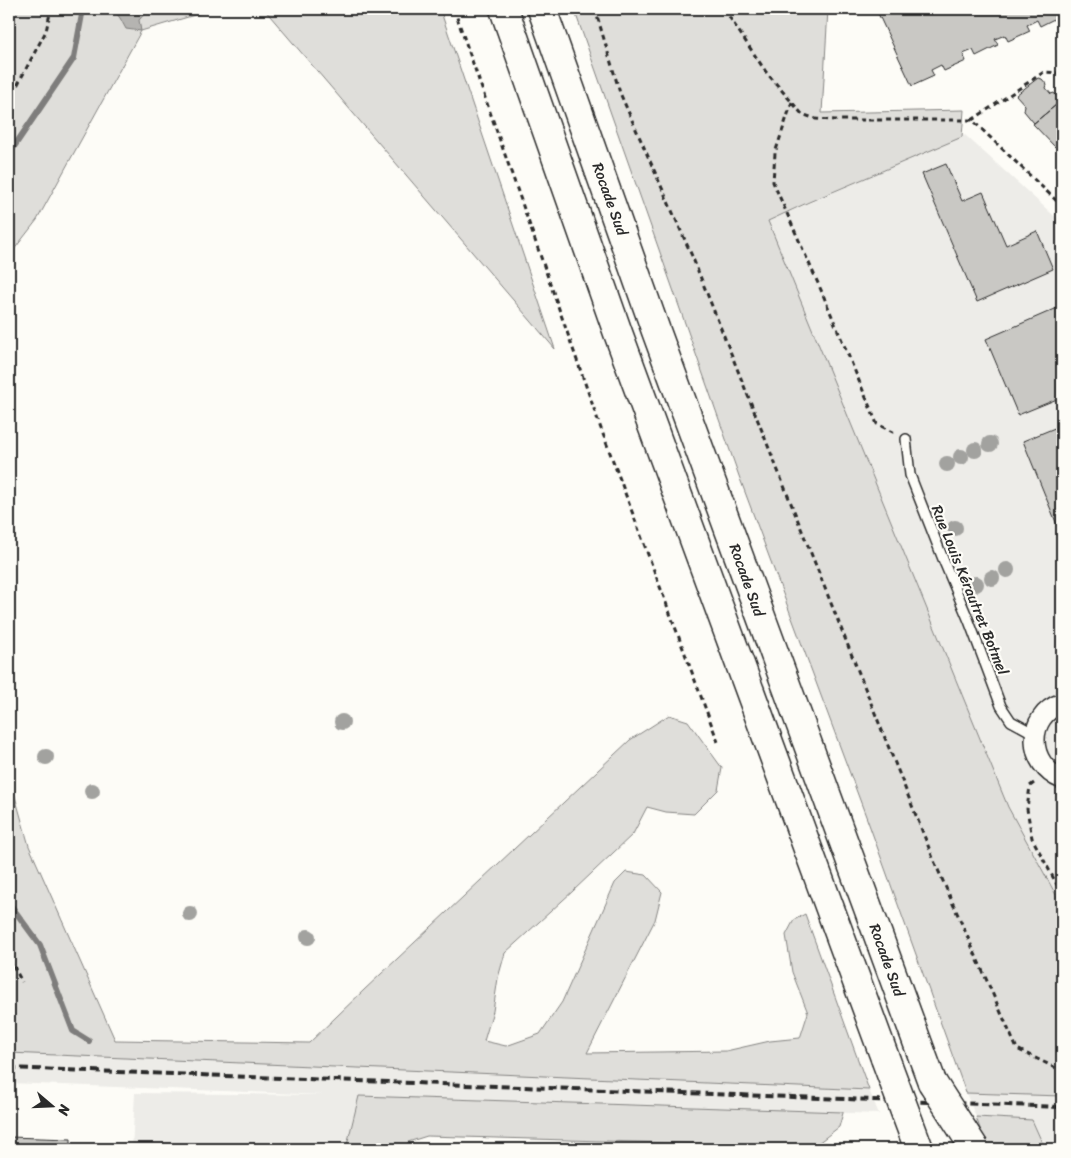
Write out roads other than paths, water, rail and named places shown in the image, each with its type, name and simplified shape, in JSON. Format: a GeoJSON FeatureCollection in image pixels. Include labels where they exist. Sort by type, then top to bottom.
{"type":"FeatureCollection","features":[{"type":"Feature","properties":{"kind":"highway"},"geometry":{"type":"LineString","coordinates":[[504,9],[618,333],[919,1149]]}},
{"type":"Feature","properties":{"kind":"highway","name":"Rocade Sud"},"geometry":{"type":"LineString","coordinates":[[542,9],[673,378],[957,1149]]}},
{"type":"Feature","properties":{"kind":"highway"},"geometry":{"type":"LineString","coordinates":[[928,1071],[975,1149]]}},
{"type":"Feature","properties":{"kind":"street"},"geometry":{"type":"LineString","coordinates":[[1055,775],[1040,761],[1035,748],[1035,734],[1042,718],[1054,706],[1062,703]]}},
{"type":"Feature","properties":{"kind":"lane","name":"Rue Louis Kérautret Botmel"},"geometry":{"type":"LineString","coordinates":[[906,439],[910,475],[1001,706],[1011,721],[1035,734]]}},
{"type":"Feature","properties":{"kind":"waterway"},"geometry":{"type":"LineString","coordinates":[[9,154],[74,58],[83,9]]}},
{"type":"Feature","properties":{"kind":"waterway"},"geometry":{"type":"LineString","coordinates":[[9,903],[40,945],[73,1031],[89,1041]]}},
{"type":"Feature","properties":{"kind":"railway"},"geometry":{"type":"LineString","coordinates":[[9,1068],[1062,1107]]}}]}
